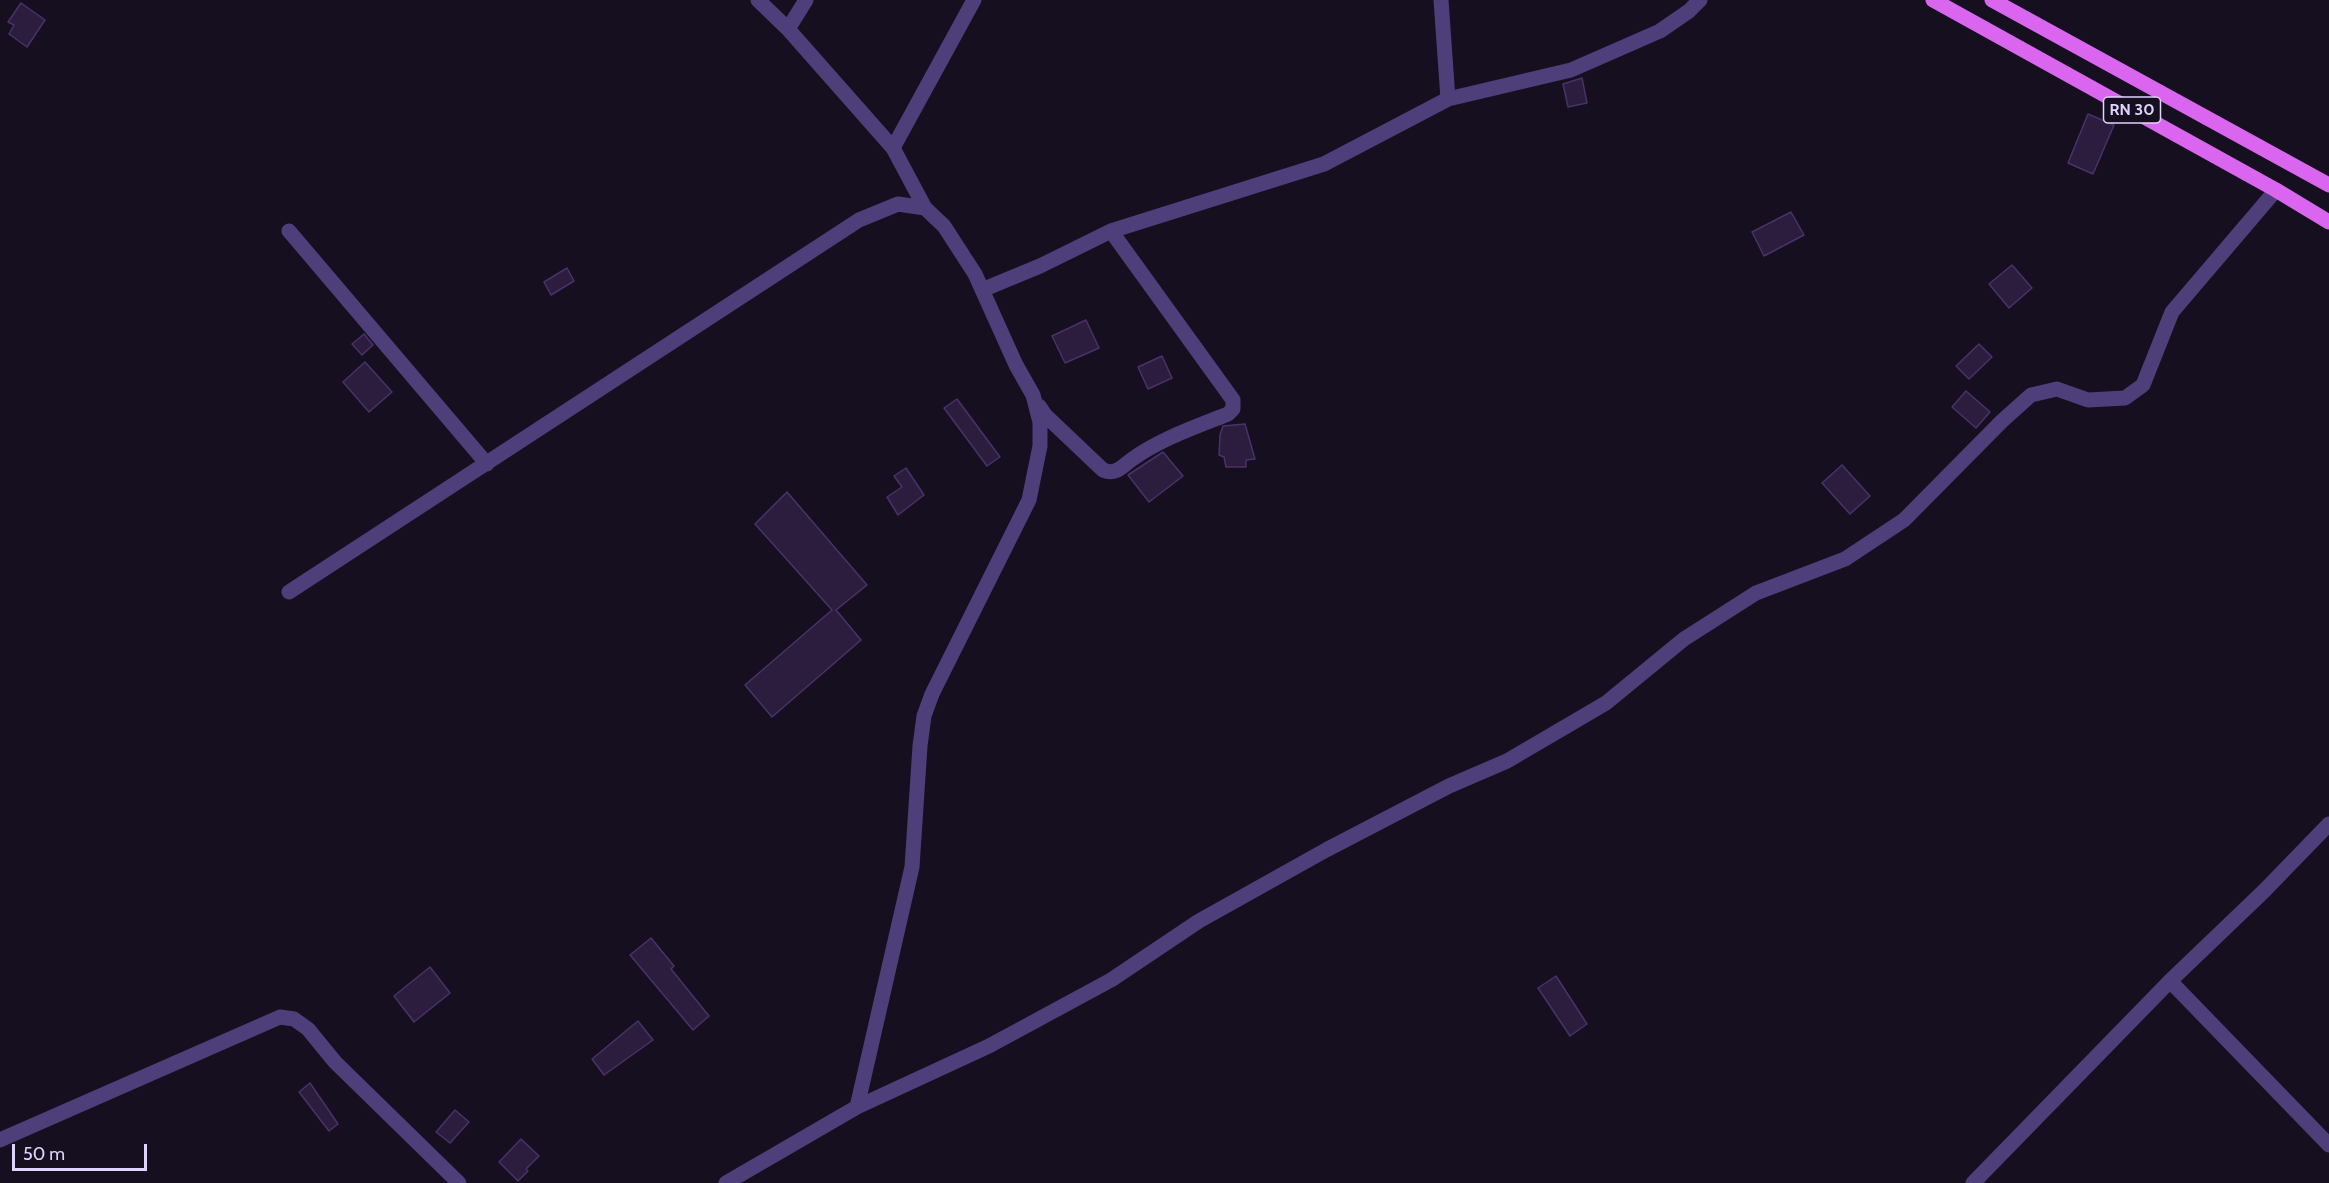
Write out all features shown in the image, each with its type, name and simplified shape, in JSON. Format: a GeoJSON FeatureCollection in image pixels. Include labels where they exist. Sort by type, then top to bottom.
{"type":"FeatureCollection","features":[{"type":"Feature","properties":{"kind":"main road","name":"RN 30"},"geometry":{"type":"LineString","coordinates":[[1933,0],[2276,190],[2329,222]]}},
{"type":"Feature","properties":{"kind":"main road","name":"RN 30"},"geometry":{"type":"LineString","coordinates":[[1992,0],[2329,185]]}},
{"type":"Feature","properties":{"kind":"street"},"geometry":{"type":"LineString","coordinates":[[758,0],[788,29],[893,148],[925,208],[944,226],[975,274],[1016,365],[1045,415],[1103,470],[1110,473],[1116,472],[1140,454],[1170,438],[1228,414],[1233,409],[1233,400],[1111,231]]}},
{"type":"Feature","properties":{"kind":"street"},"geometry":{"type":"LineString","coordinates":[[788,29],[806,0]]}},
{"type":"Feature","properties":{"kind":"street"},"geometry":{"type":"LineString","coordinates":[[893,148],[974,0]]}},
{"type":"Feature","properties":{"kind":"street"},"geometry":{"type":"LineString","coordinates":[[1441,0],[1448,99]]}},
{"type":"Feature","properties":{"kind":"street"},"geometry":{"type":"LineString","coordinates":[[982,290],[1040,266],[1111,231],[1324,164],[1448,99],[1571,70],[1660,31],[1689,11],[1700,0]]}},
{"type":"Feature","properties":{"kind":"street"},"geometry":{"type":"LineString","coordinates":[[726,1183],[857,1107],[988,1046],[1112,980],[1199,921],[1326,850],[1449,786],[1507,761],[1606,703],[1684,639],[1756,593],[1845,559],[1904,520],[2002,421],[2031,395],[2057,389],[2088,400],[2125,398],[2143,385],[2172,312],[2276,190]]}},
{"type":"Feature","properties":{"kind":"street"},"geometry":{"type":"LineString","coordinates":[[289,592],[859,220],[898,204],[925,208]]}},
{"type":"Feature","properties":{"kind":"street"},"geometry":{"type":"LineString","coordinates":[[289,231],[487,464]]}},
{"type":"Feature","properties":{"kind":"street"},"geometry":{"type":"LineString","coordinates":[[857,1107],[912,867],[924,716],[932,694],[1029,500],[1040,446],[1040,422],[1033,395]]}},
{"type":"Feature","properties":{"kind":"street"},"geometry":{"type":"LineString","coordinates":[[1973,1183],[2170,981],[2264,891],[2329,824]]}},
{"type":"Feature","properties":{"kind":"street"},"geometry":{"type":"LineString","coordinates":[[2170,981],[2329,1144]]}},
{"type":"Feature","properties":{"kind":"street"},"geometry":{"type":"LineString","coordinates":[[0,1140],[280,1017],[294,1019],[308,1029],[334,1062],[459,1183]]}},
{"type":"Feature","properties":{"kind":"building"},"geometry":{"type":"Polygon","coordinates":[[[21,3],[45,20],[27,47],[9,34],[14,25],[8,22],[21,3]]]}},
{"type":"Feature","properties":{"kind":"building"},"geometry":{"type":"Polygon","coordinates":[[[1582,78],[1587,103],[1568,107],[1563,84],[1582,78]]]}},
{"type":"Feature","properties":{"kind":"building"},"geometry":{"type":"Polygon","coordinates":[[[2088,114],[2114,125],[2093,174],[2068,163],[2088,114]]]}},
{"type":"Feature","properties":{"kind":"building"},"geometry":{"type":"Polygon","coordinates":[[[1791,212],[1804,235],[1764,256],[1752,232],[1791,212]]]}},
{"type":"Feature","properties":{"kind":"building"},"geometry":{"type":"Polygon","coordinates":[[[2012,265],[2032,288],[2009,308],[1989,284],[2012,265]]]}},
{"type":"Feature","properties":{"kind":"building"},"geometry":{"type":"Polygon","coordinates":[[[567,268],[574,281],[551,295],[544,282],[567,268]]]}},
{"type":"Feature","properties":{"kind":"building"},"geometry":{"type":"Polygon","coordinates":[[[1086,320],[1099,348],[1065,363],[1052,336],[1086,320]]]}},
{"type":"Feature","properties":{"kind":"building"},"geometry":{"type":"Polygon","coordinates":[[[364,334],[373,345],[362,355],[352,344],[364,334]]]}},
{"type":"Feature","properties":{"kind":"building"},"geometry":{"type":"Polygon","coordinates":[[[1979,344],[1992,357],[1969,379],[1956,366],[1979,344]]]}},
{"type":"Feature","properties":{"kind":"building"},"geometry":{"type":"Polygon","coordinates":[[[1162,356],[1172,378],[1148,389],[1138,367],[1162,356]]]}},
{"type":"Feature","properties":{"kind":"building"},"geometry":{"type":"Polygon","coordinates":[[[365,362],[392,392],[369,412],[343,382],[365,362]]]}},
{"type":"Feature","properties":{"kind":"building"},"geometry":{"type":"Polygon","coordinates":[[[1966,391],[1990,412],[1976,428],[1952,407],[1966,391]]]}},
{"type":"Feature","properties":{"kind":"building"},"geometry":{"type":"Polygon","coordinates":[[[957,399],[1000,457],[987,466],[944,408],[957,399]]]}},
{"type":"Feature","properties":{"kind":"building"},"geometry":{"type":"Polygon","coordinates":[[[1245,424],[1255,459],[1246,460],[1246,467],[1226,467],[1224,457],[1219,455],[1223,426],[1245,424]]]}},
{"type":"Feature","properties":{"kind":"building"},"geometry":{"type":"Polygon","coordinates":[[[1163,452],[1183,476],[1149,502],[1128,475],[1163,452]]]}},
{"type":"Feature","properties":{"kind":"building"},"geometry":{"type":"Polygon","coordinates":[[[1842,465],[1870,496],[1850,514],[1822,483],[1842,465]]]}},
{"type":"Feature","properties":{"kind":"building"},"geometry":{"type":"Polygon","coordinates":[[[906,468],[924,495],[898,515],[887,497],[902,487],[894,476],[906,468]]]}},
{"type":"Feature","properties":{"kind":"building"},"geometry":{"type":"Polygon","coordinates":[[[787,492],[867,585],[836,610],[861,640],[772,717],[745,685],[832,610],[755,524],[787,492]]]}},
{"type":"Feature","properties":{"kind":"building"},"geometry":{"type":"Polygon","coordinates":[[[651,938],[674,966],[671,969],[709,1016],[693,1030],[630,955],[651,938]]]}},
{"type":"Feature","properties":{"kind":"building"},"geometry":{"type":"Polygon","coordinates":[[[430,967],[450,993],[414,1022],[394,996],[430,967]]]}},
{"type":"Feature","properties":{"kind":"building"},"geometry":{"type":"Polygon","coordinates":[[[1556,976],[1587,1024],[1570,1036],[1538,988],[1556,976]]]}},
{"type":"Feature","properties":{"kind":"building"},"geometry":{"type":"Polygon","coordinates":[[[638,1021],[653,1040],[604,1075],[592,1059],[638,1021]]]}},
{"type":"Feature","properties":{"kind":"building"},"geometry":{"type":"Polygon","coordinates":[[[310,1083],[338,1124],[329,1131],[299,1092],[310,1083]]]}},
{"type":"Feature","properties":{"kind":"building"},"geometry":{"type":"Polygon","coordinates":[[[455,1110],[469,1122],[450,1143],[436,1132],[455,1110]]]}},
{"type":"Feature","properties":{"kind":"building"},"geometry":{"type":"Polygon","coordinates":[[[521,1139],[539,1156],[518,1181],[499,1162],[521,1139]]]}}]}
